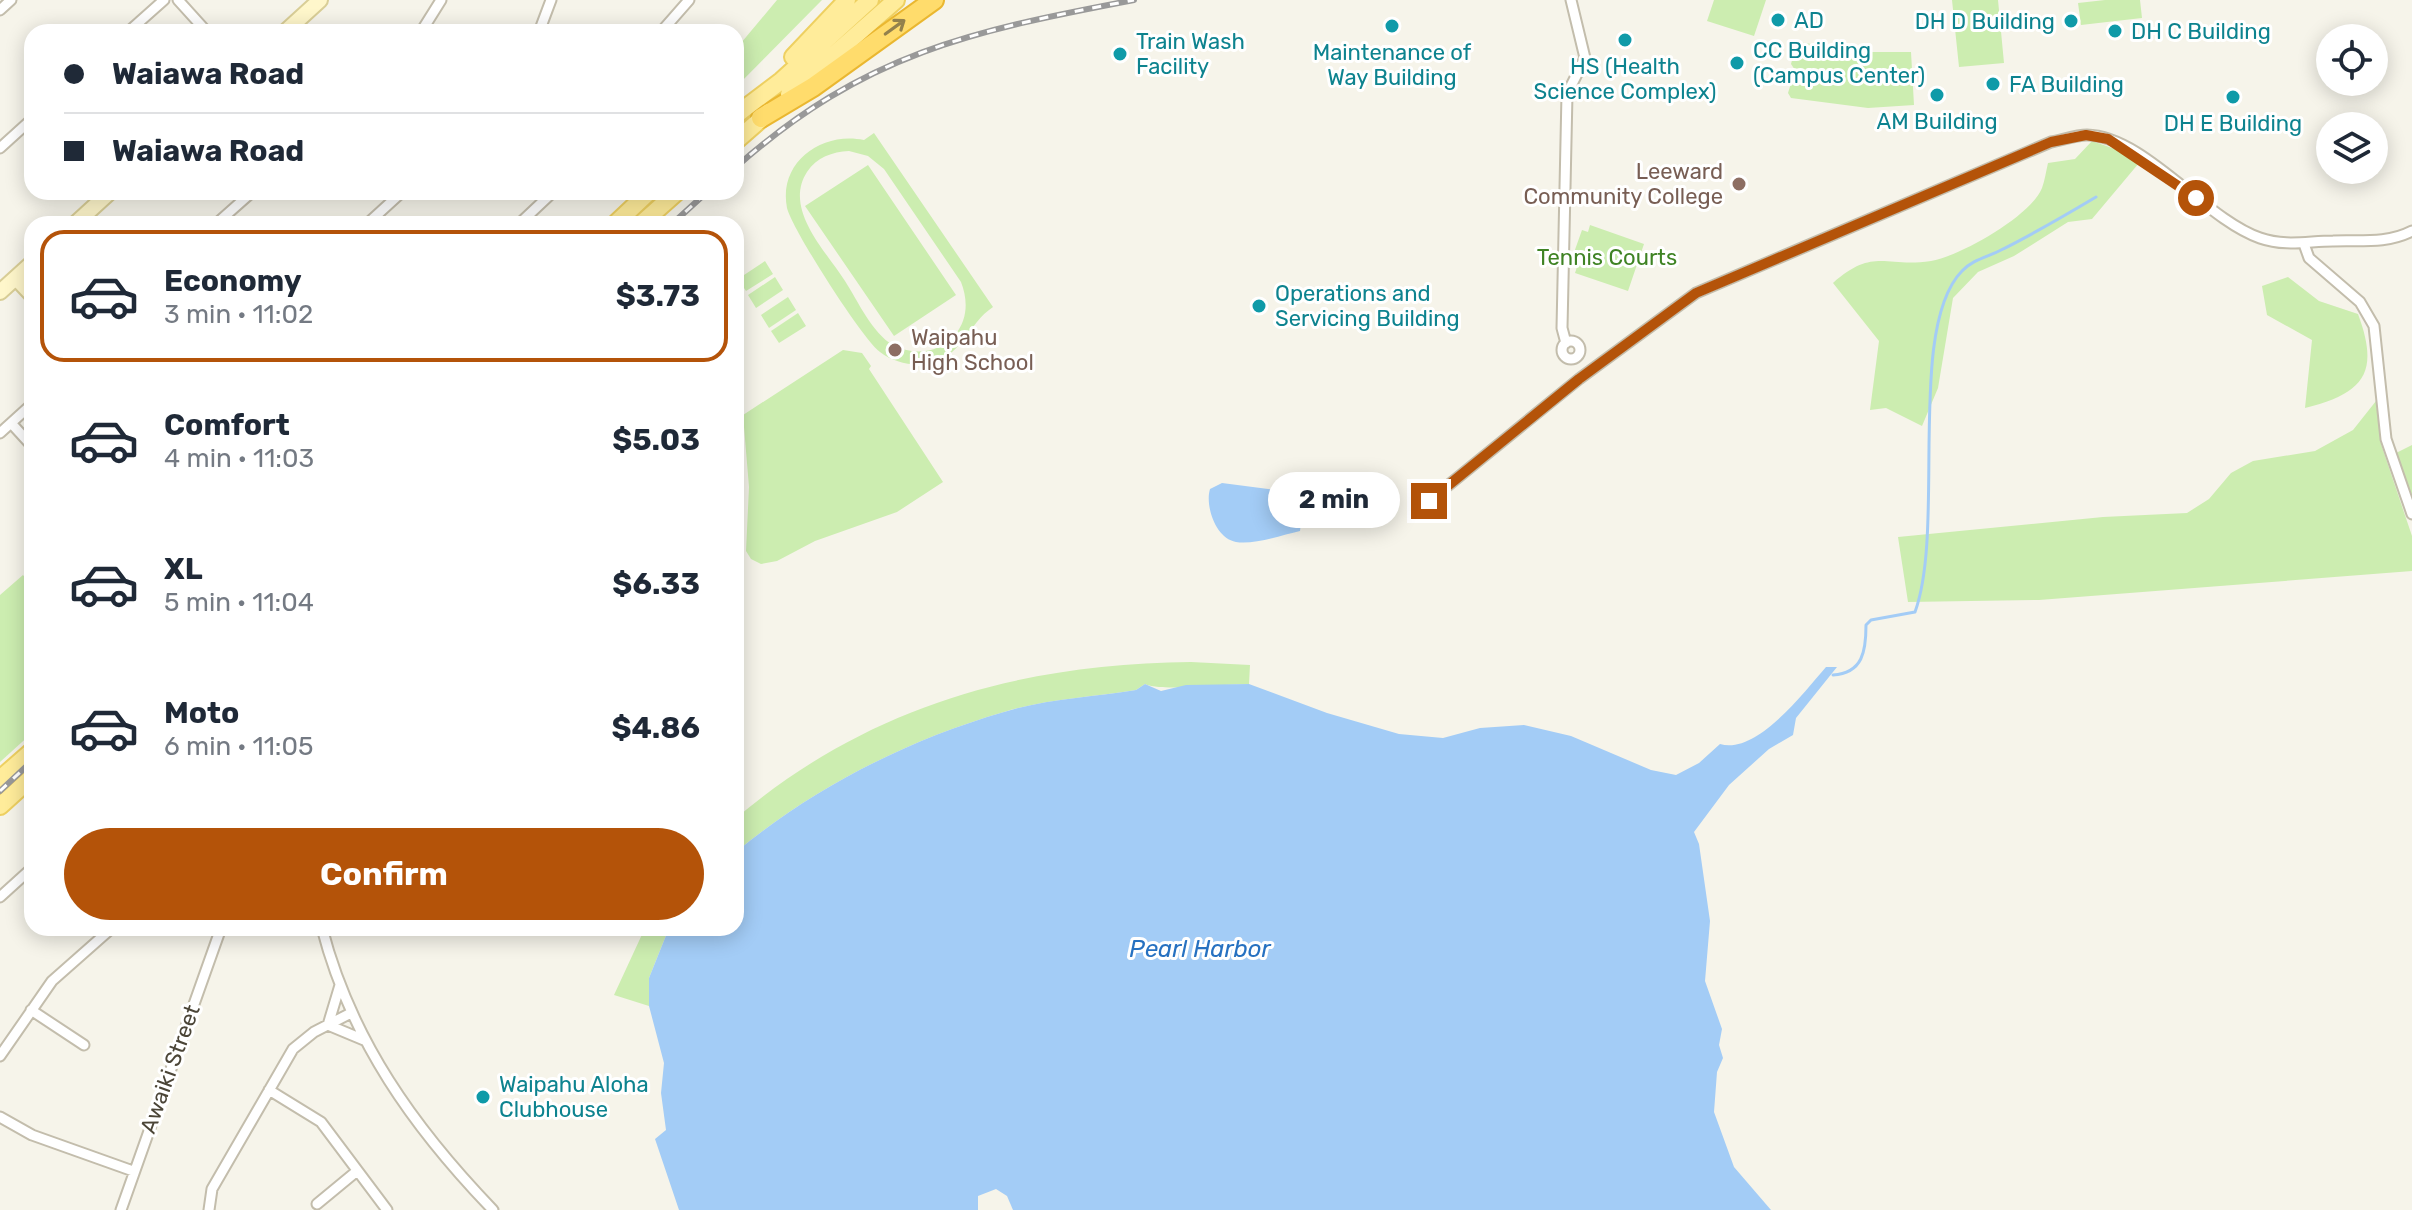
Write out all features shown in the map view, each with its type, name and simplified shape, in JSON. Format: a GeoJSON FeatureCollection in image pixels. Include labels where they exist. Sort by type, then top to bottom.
{"type":"FeatureCollection","features":[{"type":"Feature","properties":{"kind":"highway"},"geometry":{"type":"LineString","coordinates":[[761,118],[813,87],[934,0]]}},
{"type":"Feature","properties":{"kind":"main road"},"geometry":{"type":"LineString","coordinates":[[744,105],[847,0]]}},
{"type":"Feature","properties":{"kind":"main road"},"geometry":{"type":"LineString","coordinates":[[744,107],[781,81],[870,0]]}},
{"type":"Feature","properties":{"kind":"main road"},"geometry":{"type":"LineString","coordinates":[[744,134],[896,0]]}},
{"type":"Feature","properties":{"kind":"main road"},"geometry":{"type":"LineString","coordinates":[[624,216],[640,200]]}},
{"type":"Feature","properties":{"kind":"main road"},"geometry":{"type":"LineString","coordinates":[[650,216],[668,200]]}},
{"type":"Feature","properties":{"kind":"main road"},"geometry":{"type":"LineString","coordinates":[[0,779],[24,758]]}},
{"type":"Feature","properties":{"kind":"main road"},"geometry":{"type":"LineString","coordinates":[[0,806],[24,784]]}},
{"type":"Feature","properties":{"kind":"street"},"geometry":{"type":"LineString","coordinates":[[0,10],[11,0]]}},
{"type":"Feature","properties":{"kind":"street"},"geometry":{"type":"LineString","coordinates":[[137,24],[164,0]]}},
{"type":"Feature","properties":{"kind":"street"},"geometry":{"type":"LineString","coordinates":[[178,0],[200,24]]}},
{"type":"Feature","properties":{"kind":"street"},"geometry":{"type":"LineString","coordinates":[[294,24],[320,0]]}},
{"type":"Feature","properties":{"kind":"street"},"geometry":{"type":"LineString","coordinates":[[426,24],[441,0]]}},
{"type":"Feature","properties":{"kind":"street"},"geometry":{"type":"LineString","coordinates":[[542,24],[551,0]]}},
{"type":"Feature","properties":{"kind":"street"},"geometry":{"type":"LineString","coordinates":[[668,24],[689,0]]}},
{"type":"Feature","properties":{"kind":"street"},"geometry":{"type":"LineString","coordinates":[[1566,343],[1562,328],[1567,94],[1585,58],[1571,0]]}},
{"type":"Feature","properties":{"kind":"street"},"geometry":{"type":"LineString","coordinates":[[0,148],[24,126]]}},
{"type":"Feature","properties":{"kind":"street"},"geometry":{"type":"LineString","coordinates":[[1429,501],[1579,379],[1696,293],[2051,142],[2086,135],[2108,139],[2136,154],[2241,230],[2274,242],[2378,241],[2412,231]]}},
{"type":"Feature","properties":{"kind":"street"},"geometry":{"type":"LineString","coordinates":[[84,216],[101,200]]}},
{"type":"Feature","properties":{"kind":"street"},"geometry":{"type":"LineString","coordinates":[[225,216],[243,200]]}},
{"type":"Feature","properties":{"kind":"street"},"geometry":{"type":"LineString","coordinates":[[376,216],[393,200]]}},
{"type":"Feature","properties":{"kind":"street"},"geometry":{"type":"LineString","coordinates":[[528,216],[544,200]]}},
{"type":"Feature","properties":{"kind":"street"},"geometry":{"type":"LineString","coordinates":[[2304,244],[2309,258],[2360,302],[2374,326],[2386,439],[2412,514]]}},
{"type":"Feature","properties":{"kind":"street"},"geometry":{"type":"LineString","coordinates":[[0,292],[24,270]]}},
{"type":"Feature","properties":{"kind":"street"},"geometry":{"type":"LineString","coordinates":[[16,278],[24,286]]}},
{"type":"Feature","properties":{"kind":"street"},"geometry":{"type":"LineString","coordinates":[[0,433],[24,411]]}},
{"type":"Feature","properties":{"kind":"street"},"geometry":{"type":"LineString","coordinates":[[11,423],[24,437]]}},
{"type":"Feature","properties":{"kind":"street"},"geometry":{"type":"LineString","coordinates":[[0,897],[24,875]]}},
{"type":"Feature","properties":{"kind":"street"},"geometry":{"type":"LineString","coordinates":[[0,1056],[52,981],[103,936]]}},
{"type":"Feature","properties":{"kind":"street","name":"Awaiki Street"},"geometry":{"type":"LineString","coordinates":[[121,1210],[218,936]]}},
{"type":"Feature","properties":{"kind":"street"},"geometry":{"type":"LineString","coordinates":[[325,936],[340,985],[364,1040],[418,1126],[493,1210]]}},
{"type":"Feature","properties":{"kind":"street"},"geometry":{"type":"LineString","coordinates":[[328,1025],[340,985]]}},
{"type":"Feature","properties":{"kind":"street"},"geometry":{"type":"LineString","coordinates":[[31,1010],[84,1045]]}},
{"type":"Feature","properties":{"kind":"street"},"geometry":{"type":"LineString","coordinates":[[209,1210],[212,1189],[293,1049],[351,1013]]}},
{"type":"Feature","properties":{"kind":"street"},"geometry":{"type":"LineString","coordinates":[[328,1025],[364,1040]]}},
{"type":"Feature","properties":{"kind":"street"},"geometry":{"type":"LineString","coordinates":[[269,1090],[321,1122],[387,1210]]}},
{"type":"Feature","properties":{"kind":"street"},"geometry":{"type":"LineString","coordinates":[[0,1117],[32,1135],[133,1171]]}},
{"type":"Feature","properties":{"kind":"street"},"geometry":{"type":"LineString","coordinates":[[317,1204],[357,1171]]}},
{"type":"Feature","properties":{"kind":"green space"},"geometry":{"type":"Polygon","coordinates":[[[777,0],[822,0],[744,79],[744,39],[777,0]]]}},
{"type":"Feature","properties":{"kind":"green space"},"geometry":{"type":"Polygon","coordinates":[[[1714,0],[1766,0],[1754,36],[1707,21],[1714,0]]]}},
{"type":"Feature","properties":{"kind":"green space"},"geometry":{"type":"Polygon","coordinates":[[[1952,0],[1998,0],[2004,63],[1959,67],[1952,0]]]}},
{"type":"Feature","properties":{"kind":"green space"},"geometry":{"type":"Polygon","coordinates":[[[2140,0],[2142,18],[2081,25],[2078,3],[2140,0]]]}},
{"type":"Feature","properties":{"kind":"green space"},"geometry":{"type":"Polygon","coordinates":[[[1797,42],[1870,52],[1911,52],[1914,105],[1868,108],[1791,98],[1788,93],[1795,70],[1791,64],[1797,42]]]}},
{"type":"Feature","properties":{"kind":"green space"},"geometry":{"type":"Polygon","coordinates":[[[874,133],[993,307],[957,348],[938,361],[908,364],[890,358],[871,343],[801,238],[787,208],[789,177],[806,153],[833,140],[864,140],[874,133]],[[849,151],[825,156],[815,163],[801,186],[803,215],[878,333],[893,345],[909,351],[934,349],[949,341],[962,322],[966,302],[961,282],[884,169],[868,156],[849,151]]]}},
{"type":"Feature","properties":{"kind":"green space"},"geometry":{"type":"Polygon","coordinates":[[[2092,141],[2118,150],[2139,163],[2092,219],[2068,222],[2014,256],[1978,272],[1953,298],[1938,388],[1922,426],[1886,408],[1870,410],[1879,341],[1833,283],[1859,265],[1880,261],[1931,261],[1976,243],[2010,222],[2035,199],[2042,188],[2048,163],[2075,159],[2092,141]]]}},
{"type":"Feature","properties":{"kind":"green space"},"geometry":{"type":"Polygon","coordinates":[[[868,165],[956,295],[894,336],[805,206],[868,165]]]}},
{"type":"Feature","properties":{"kind":"green space","name":"Tennis Courts"},"geometry":{"type":"Polygon","coordinates":[[[1590,225],[1644,244],[1628,291],[1575,273],[1578,264],[1571,261],[1582,230],[1588,232],[1590,225]]]}},
{"type":"Feature","properties":{"kind":"green space"},"geometry":{"type":"Polygon","coordinates":[[[765,261],[773,274],[746,291],[744,275],[765,261]]]}},
{"type":"Feature","properties":{"kind":"green space"},"geometry":{"type":"Polygon","coordinates":[[[775,277],[783,290],[756,308],[748,295],[775,277]]]}},
{"type":"Feature","properties":{"kind":"green space"},"geometry":{"type":"Polygon","coordinates":[[[2288,277],[2319,301],[2358,314],[2367,351],[2362,378],[2353,387],[2325,402],[2305,408],[2312,340],[2267,315],[2262,286],[2288,277]]]}},
{"type":"Feature","properties":{"kind":"green space"},"geometry":{"type":"Polygon","coordinates":[[[788,297],[796,310],[769,328],[761,315],[788,297]]]}},
{"type":"Feature","properties":{"kind":"green space"},"geometry":{"type":"Polygon","coordinates":[[[798,313],[806,326],[779,343],[771,331],[798,313]]]}},
{"type":"Feature","properties":{"kind":"green space"},"geometry":{"type":"Polygon","coordinates":[[[843,350],[862,353],[871,366],[869,369],[943,482],[897,512],[815,541],[777,561],[761,564],[751,559],[746,551],[749,487],[744,414],[843,350]]]}},
{"type":"Feature","properties":{"kind":"green space"},"geometry":{"type":"Polygon","coordinates":[[[2376,401],[2381,444],[2412,536],[2412,571],[2039,600],[1908,602],[1898,537],[2103,517],[2187,513],[2209,499],[2231,473],[2253,461],[2315,451],[2353,430],[2376,401]]]}},
{"type":"Feature","properties":{"kind":"green space"},"geometry":{"type":"Polygon","coordinates":[[[2412,445],[2412,497],[2394,454],[2412,445]]]}},
{"type":"Feature","properties":{"kind":"green space"},"geometry":{"type":"Polygon","coordinates":[[[23,575],[24,740],[0,762],[0,595],[23,575]]]}},
{"type":"Feature","properties":{"kind":"green space"},"geometry":{"type":"Polygon","coordinates":[[[1191,662],[1250,665],[1249,684],[1179,688],[1145,684],[1136,690],[1053,701],[968,723],[862,768],[797,807],[744,846],[744,812],[787,779],[839,747],[893,720],[949,699],[1007,683],[1066,671],[1191,662]]]}},
{"type":"Feature","properties":{"kind":"green space"},"geometry":{"type":"Polygon","coordinates":[[[641,936],[666,936],[649,978],[649,1006],[614,995],[641,936]]]}},
{"type":"Feature","properties":{"kind":"water"},"geometry":{"type":"Polygon","coordinates":[[[1222,483],[1291,492],[1304,499],[1300,531],[1251,542],[1229,539],[1217,528],[1210,512],[1210,489],[1222,483]]]}},
{"type":"Feature","properties":{"kind":"water","name":"Pearl Harbor"},"geometry":{"type":"Polygon","coordinates":[[[1826,667],[1837,667],[1796,718],[1793,735],[1769,749],[1729,785],[1694,832],[1699,844],[1710,921],[1705,981],[1722,1029],[1719,1045],[1723,1058],[1717,1072],[1714,1112],[1734,1167],[1771,1210],[679,1210],[655,1139],[666,1130],[661,1093],[664,1063],[649,1006],[649,978],[666,936],[744,936],[744,846],[829,787],[897,752],[968,723],[1036,704],[1136,690],[1145,684],[1161,691],[1186,685],[1249,684],[1327,713],[1399,734],[1443,738],[1480,728],[1524,725],[1571,736],[1651,770],[1676,775],[1699,763],[1720,744],[1734,745],[1749,740],[1793,705],[1826,667]]]}},
{"type":"Feature","properties":{"kind":"pier"},"geometry":{"type":"Polygon","coordinates":[[[996,1189],[1007,1196],[1013,1210],[978,1210],[978,1196],[996,1189]]]}},
{"type":"Feature","properties":{"kind":"waterway"},"geometry":{"type":"LineString","coordinates":[[1833,675],[1857,665],[1865,644],[1866,625],[1871,620],[1915,612],[1924,575],[1928,531],[1935,336],[1945,299],[1962,271],[1970,264],[2096,197]]}},
{"type":"Feature","properties":{"kind":"railway"},"geometry":{"type":"LineString","coordinates":[[744,160],[783,128],[830,97],[922,52],[1021,23],[1134,0]]}},
{"type":"Feature","properties":{"kind":"railway"},"geometry":{"type":"LineString","coordinates":[[681,216],[698,200]]}},
{"type":"Feature","properties":{"kind":"railway"},"geometry":{"type":"LineString","coordinates":[[0,791],[24,768]]}},
{"type":"Feature","properties":{"kind":"place","name":"AD"},"geometry":{"type":"Point","coordinates":[1778,20]}},
{"type":"Feature","properties":{"kind":"place","name":"DH D Building"},"geometry":{"type":"Point","coordinates":[2071,21]}},
{"type":"Feature","properties":{"kind":"place","name":"Maintenance of Way Building"},"geometry":{"type":"Point","coordinates":[1392,26]}},
{"type":"Feature","properties":{"kind":"place","name":"DH C Building"},"geometry":{"type":"Point","coordinates":[2115,31]}},
{"type":"Feature","properties":{"kind":"place","name":"HS (Health Science Complex)"},"geometry":{"type":"Point","coordinates":[1625,40]}},
{"type":"Feature","properties":{"kind":"place","name":"Train Wash Facility"},"geometry":{"type":"Point","coordinates":[1120,54]}},
{"type":"Feature","properties":{"kind":"place","name":"CC Building (Campus Center)"},"geometry":{"type":"Point","coordinates":[1737,63]}},
{"type":"Feature","properties":{"kind":"place","name":"FA Building"},"geometry":{"type":"Point","coordinates":[1993,84]}},
{"type":"Feature","properties":{"kind":"place","name":"AM Building"},"geometry":{"type":"Point","coordinates":[1937,95]}},
{"type":"Feature","properties":{"kind":"place","name":"DH E Building"},"geometry":{"type":"Point","coordinates":[2233,97]}},
{"type":"Feature","properties":{"kind":"place","name":"Leeward Community College"},"geometry":{"type":"Point","coordinates":[1739,184]}},
{"type":"Feature","properties":{"kind":"place","name":"Operations and Servicing Building"},"geometry":{"type":"Point","coordinates":[1259,306]}},
{"type":"Feature","properties":{"kind":"place","name":"Waipahu High School"},"geometry":{"type":"Point","coordinates":[895,350]}},
{"type":"Feature","properties":{"kind":"place","name":"Waipahu Aloha Clubhouse"},"geometry":{"type":"Point","coordinates":[483,1097]}},
{"type":"Feature","properties":{"kind":"route"},"geometry":{"type":"LineString","coordinates":[[1429,501],[1579,379],[1683,300],[2051,142],[2086,135],[2108,139],[2124,146],[2196,198]]}}]}
